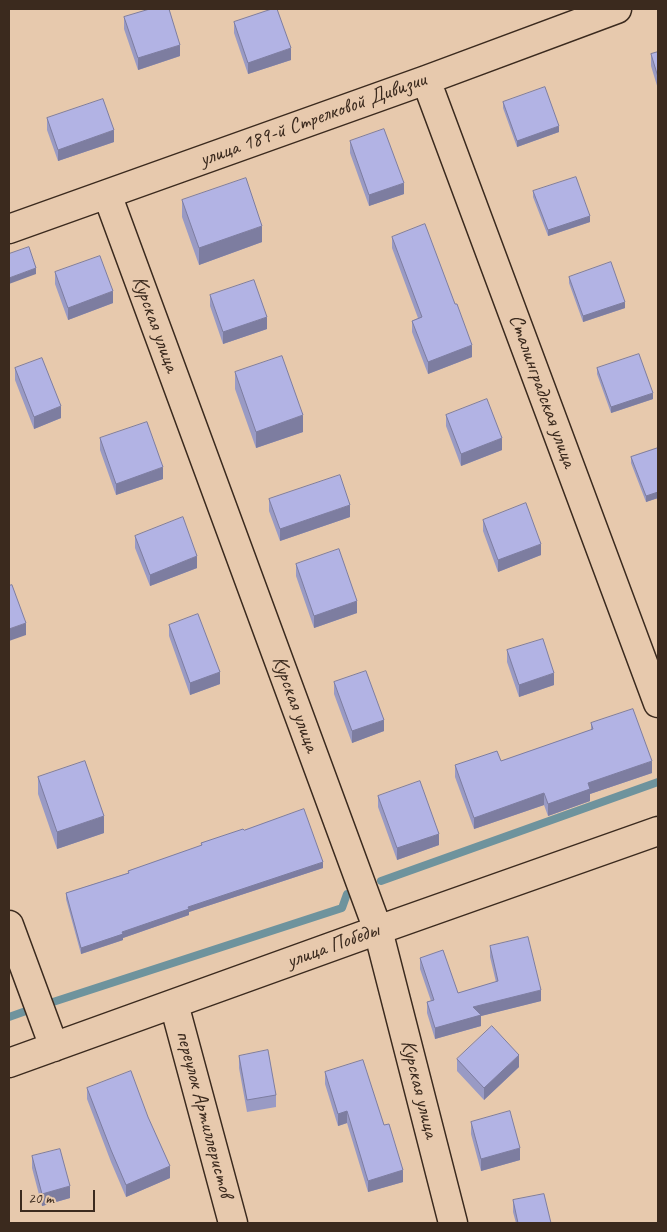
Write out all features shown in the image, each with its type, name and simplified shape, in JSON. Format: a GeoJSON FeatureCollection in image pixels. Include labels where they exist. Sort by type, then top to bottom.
{"type":"FeatureCollection","features":[{"type":"Feature","properties":{"kind":"street","name":"улица 189-й Стрелковой Дивизии"},"geometry":{"type":"LineString","coordinates":[[9,229],[426,80],[617,9]]}},
{"type":"Feature","properties":{"kind":"street","name":"Сталинградская улица"},"geometry":{"type":"LineString","coordinates":[[426,80],[658,703]]}},
{"type":"Feature","properties":{"kind":"street","name":"Курская улица"},"geometry":{"type":"LineString","coordinates":[[107,194],[378,930],[454,1223]]}},
{"type":"Feature","properties":{"kind":"street","name":"улица Победы"},"geometry":{"type":"LineString","coordinates":[[9,1063],[658,831]]}},
{"type":"Feature","properties":{"kind":"street"},"geometry":{"type":"LineString","coordinates":[[9,925],[54,1047]]}},
{"type":"Feature","properties":{"kind":"street","name":"переулок Артиллеристов"},"geometry":{"type":"LineString","coordinates":[[174,1004],[233,1223]]}},
{"type":"Feature","properties":{"kind":"building"},"geometry":{"type":"Polygon","coordinates":[[[150,9],[169,9],[180,45],[138,58],[124,17],[150,9]]]}},
{"type":"Feature","properties":{"kind":"building"},"geometry":{"type":"Polygon","coordinates":[[[277,9],[291,48],[248,63],[234,22],[277,9]]]}},
{"type":"Feature","properties":{"kind":"building"},"geometry":{"type":"Polygon","coordinates":[[[658,52],[658,77],[651,54],[658,52]]]}},
{"type":"Feature","properties":{"kind":"building"},"geometry":{"type":"Polygon","coordinates":[[[545,87],[559,126],[517,141],[503,102],[545,87]]]}},
{"type":"Feature","properties":{"kind":"building"},"geometry":{"type":"Polygon","coordinates":[[[103,99],[114,130],[58,150],[47,118],[103,99]]]}},
{"type":"Feature","properties":{"kind":"building"},"geometry":{"type":"Polygon","coordinates":[[[384,129],[404,183],[369,195],[350,141],[384,129]]]}},
{"type":"Feature","properties":{"kind":"building"},"geometry":{"type":"Polygon","coordinates":[[[576,177],[590,216],[548,230],[533,191],[576,177]]]}},
{"type":"Feature","properties":{"kind":"building"},"geometry":{"type":"Polygon","coordinates":[[[246,178],[262,226],[199,248],[182,200],[246,178]]]}},
{"type":"Feature","properties":{"kind":"building"},"geometry":{"type":"Polygon","coordinates":[[[425,224],[472,345],[428,362],[412,321],[422,317],[392,237],[425,224]]]}},
{"type":"Feature","properties":{"kind":"building"},"geometry":{"type":"Polygon","coordinates":[[[29,247],[36,268],[9,278],[9,254],[29,247]]]}},
{"type":"Feature","properties":{"kind":"building"},"geometry":{"type":"Polygon","coordinates":[[[100,256],[113,291],[68,308],[55,272],[100,256]]]}},
{"type":"Feature","properties":{"kind":"building"},"geometry":{"type":"Polygon","coordinates":[[[611,262],[625,302],[583,316],[569,277],[611,262]]]}},
{"type":"Feature","properties":{"kind":"building"},"geometry":{"type":"Polygon","coordinates":[[[254,280],[267,317],[223,332],[210,295],[254,280]]]}},
{"type":"Feature","properties":{"kind":"building"},"geometry":{"type":"Polygon","coordinates":[[[639,354],[653,393],[611,407],[597,368],[639,354]]]}},
{"type":"Feature","properties":{"kind":"building"},"geometry":{"type":"Polygon","coordinates":[[[282,356],[303,415],[256,432],[235,372],[282,356]]]}},
{"type":"Feature","properties":{"kind":"building"},"geometry":{"type":"Polygon","coordinates":[[[42,358],[61,406],[34,417],[15,368],[42,358]]]}},
{"type":"Feature","properties":{"kind":"building"},"geometry":{"type":"Polygon","coordinates":[[[487,399],[502,438],[461,454],[446,415],[487,399]]]}},
{"type":"Feature","properties":{"kind":"building"},"geometry":{"type":"Polygon","coordinates":[[[147,422],[163,467],[116,484],[100,438],[147,422]]]}},
{"type":"Feature","properties":{"kind":"building"},"geometry":{"type":"Polygon","coordinates":[[[658,448],[658,492],[646,496],[631,457],[658,448]]]}},
{"type":"Feature","properties":{"kind":"building"},"geometry":{"type":"Polygon","coordinates":[[[340,475],[350,505],[280,529],[269,499],[340,475]]]}},
{"type":"Feature","properties":{"kind":"building"},"geometry":{"type":"Polygon","coordinates":[[[526,503],[541,544],[498,560],[483,520],[526,503]]]}},
{"type":"Feature","properties":{"kind":"building"},"geometry":{"type":"Polygon","coordinates":[[[183,517],[197,556],[150,575],[135,536],[183,517]]]}},
{"type":"Feature","properties":{"kind":"building"},"geometry":{"type":"Polygon","coordinates":[[[339,549],[357,601],[314,616],[296,564],[339,549]]]}},
{"type":"Feature","properties":{"kind":"building"},"geometry":{"type":"Polygon","coordinates":[[[12,585],[26,623],[9,629],[9,586],[12,585]]]}},
{"type":"Feature","properties":{"kind":"building"},"geometry":{"type":"Polygon","coordinates":[[[198,614],[220,672],[190,683],[169,625],[198,614]]]}},
{"type":"Feature","properties":{"kind":"building"},"geometry":{"type":"Polygon","coordinates":[[[543,639],[554,673],[519,685],[507,650],[543,639]]]}},
{"type":"Feature","properties":{"kind":"building"},"geometry":{"type":"Polygon","coordinates":[[[366,671],[384,720],[352,731],[334,682],[366,671]]]}},
{"type":"Feature","properties":{"kind":"building"},"geometry":{"type":"Polygon","coordinates":[[[633,709],[652,761],[588,783],[590,789],[548,804],[544,793],[474,818],[455,765],[497,751],[501,761],[593,729],[591,723],[633,709]]]}},
{"type":"Feature","properties":{"kind":"building"},"geometry":{"type":"Polygon","coordinates":[[[85,761],[104,816],[57,832],[38,777],[85,761]]]}},
{"type":"Feature","properties":{"kind":"building"},"geometry":{"type":"Polygon","coordinates":[[[420,781],[439,834],[397,848],[378,796],[420,781]]]}},
{"type":"Feature","properties":{"kind":"building"},"geometry":{"type":"Polygon","coordinates":[[[304,809],[323,862],[188,907],[189,909],[81,948],[66,893],[129,873],[128,871],[202,845],[201,843],[304,809]]]}},
{"type":"Feature","properties":{"kind":"building"},"geometry":{"type":"Polygon","coordinates":[[[528,937],[541,990],[473,1007],[481,1015],[435,1028],[427,1002],[434,1000],[420,958],[443,950],[458,993],[498,981],[490,946],[528,937]]]}},
{"type":"Feature","properties":{"kind":"building"},"geometry":{"type":"Polygon","coordinates":[[[492,1026],[519,1055],[484,1088],[457,1059],[492,1026]]]}},
{"type":"Feature","properties":{"kind":"building"},"geometry":{"type":"Polygon","coordinates":[[[268,1050],[276,1095],[247,1100],[239,1056],[268,1050]]]}},
{"type":"Feature","properties":{"kind":"building"},"geometry":{"type":"Polygon","coordinates":[[[363,1060],[384,1125],[389,1124],[403,1170],[368,1181],[347,1111],[338,1114],[325,1072],[363,1060]]]}},
{"type":"Feature","properties":{"kind":"building"},"geometry":{"type":"Polygon","coordinates":[[[131,1071],[148,1117],[170,1166],[126,1185],[87,1088],[131,1071]]]}},
{"type":"Feature","properties":{"kind":"building"},"geometry":{"type":"Polygon","coordinates":[[[510,1111],[520,1148],[481,1159],[471,1122],[510,1111]]]}},
{"type":"Feature","properties":{"kind":"building"},"geometry":{"type":"Polygon","coordinates":[[[60,1149],[70,1186],[42,1194],[32,1156],[60,1149]]]}},
{"type":"Feature","properties":{"kind":"building"},"geometry":{"type":"Polygon","coordinates":[[[544,1194],[551,1223],[518,1223],[513,1200],[544,1194]]]}},
{"type":"Feature","properties":{"kind":"waterway"},"geometry":{"type":"LineString","coordinates":[[381,881],[658,782]]}},
{"type":"Feature","properties":{"kind":"waterway"},"geometry":{"type":"LineString","coordinates":[[53,1002],[342,908],[347,894]]}},
{"type":"Feature","properties":{"kind":"waterway"},"geometry":{"type":"LineString","coordinates":[[9,1017],[26,1011]]}}]}
